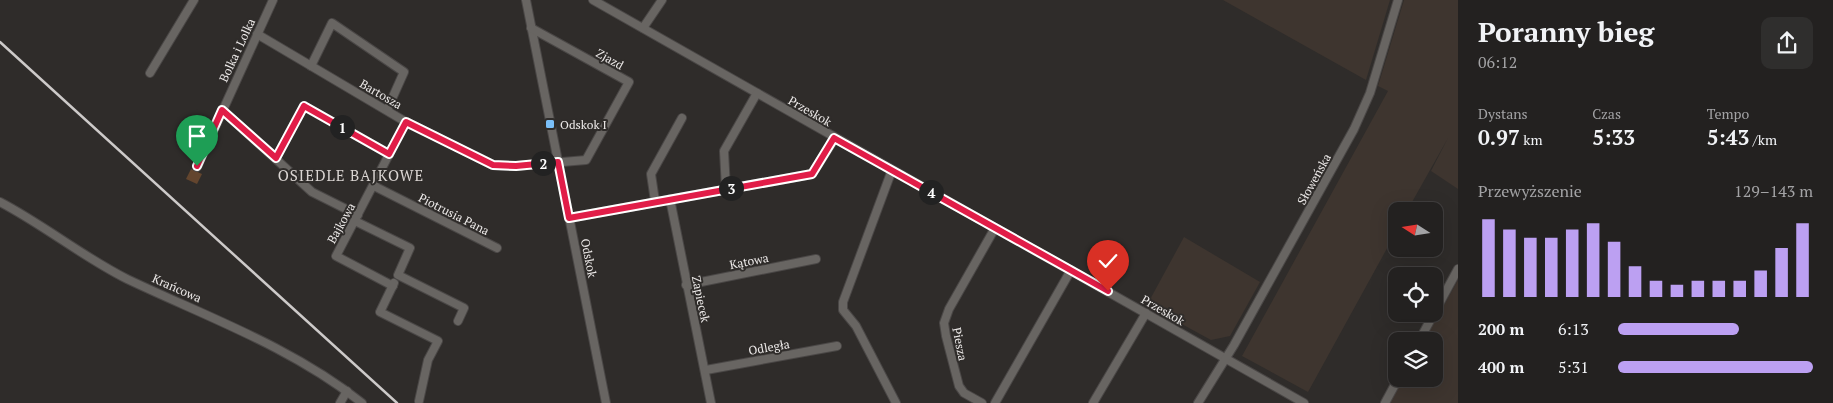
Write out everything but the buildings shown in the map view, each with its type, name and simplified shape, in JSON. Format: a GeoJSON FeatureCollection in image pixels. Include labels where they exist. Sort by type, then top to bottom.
{"type":"FeatureCollection","features":[{"type":"Feature","properties":{"kind":"street"},"geometry":{"type":"LineString","coordinates":[[150,73],[194,0]]}},
{"type":"Feature","properties":{"kind":"street","name":"Bolka i Lolka"},"geometry":{"type":"LineString","coordinates":[[197,166],[273,0]]}},
{"type":"Feature","properties":{"kind":"street","name":"Odskok"},"geometry":{"type":"LineString","coordinates":[[526,0],[606,403]]}},
{"type":"Feature","properties":{"kind":"street","name":"Przeskok"},"geometry":{"type":"LineString","coordinates":[[593,0],[1304,403]]}},
{"type":"Feature","properties":{"kind":"street"},"geometry":{"type":"LineString","coordinates":[[643,28],[662,0]]}},
{"type":"Feature","properties":{"kind":"street","name":"Słoweńska"},"geometry":{"type":"LineString","coordinates":[[1198,403],[1226,359],[1354,129],[1370,92],[1398,0]]}},
{"type":"Feature","properties":{"kind":"street"},"geometry":{"type":"LineString","coordinates":[[311,66],[332,23],[404,72],[387,110]]}},
{"type":"Feature","properties":{"kind":"street","name":"Zjazd"},"geometry":{"type":"LineString","coordinates":[[531,28],[629,82],[586,160],[558,162]]}},
{"type":"Feature","properties":{"kind":"street","name":"Bartosza"},"geometry":{"type":"LineString","coordinates":[[257,34],[406,122],[493,165],[516,166],[558,162]]}},
{"type":"Feature","properties":{"kind":"street"},"geometry":{"type":"LineString","coordinates":[[726,189],[724,151],[757,93]]}},
{"type":"Feature","properties":{"kind":"street"},"geometry":{"type":"LineString","coordinates":[[276,158],[304,106],[389,154]]}},
{"type":"Feature","properties":{"kind":"street"},"geometry":{"type":"LineString","coordinates":[[222,110],[312,192],[410,248],[380,312],[438,342],[428,360],[419,402]]}},
{"type":"Feature","properties":{"kind":"street"},"geometry":{"type":"LineString","coordinates":[[655,201],[651,174],[682,118]]}},
{"type":"Feature","properties":{"kind":"street","name":"Bajkowa"},"geometry":{"type":"LineString","coordinates":[[393,286],[336,256],[406,122]]}},
{"type":"Feature","properties":{"kind":"street"},"geometry":{"type":"LineString","coordinates":[[569,218],[812,174],[834,138]]}},
{"type":"Feature","properties":{"kind":"street"},"geometry":{"type":"LineString","coordinates":[[892,170],[842,302],[843,310],[856,326],[896,403]]}},
{"type":"Feature","properties":{"kind":"street","name":"Piotrusia Pana"},"geometry":{"type":"LineString","coordinates":[[374,186],[497,248]]}},
{"type":"Feature","properties":{"kind":"street","name":"Zapiecek"},"geometry":{"type":"LineString","coordinates":[[670,199],[686,285],[706,370],[711,403]]}},
{"type":"Feature","properties":{"kind":"street","name":"Krańcowa"},"geometry":{"type":"LineString","coordinates":[[0,202],[126,278],[230,324],[332,379],[362,403]]}},
{"type":"Feature","properties":{"kind":"street","name":"Piesza"},"geometry":{"type":"LineString","coordinates":[[982,403],[964,393],[958,386],[944,323],[949,309],[995,228]]}},
{"type":"Feature","properties":{"kind":"street","name":"Kątowa"},"geometry":{"type":"LineString","coordinates":[[686,285],[816,259]]}},
{"type":"Feature","properties":{"kind":"street"},"geometry":{"type":"LineString","coordinates":[[1424,332],[1458,269]]}},
{"type":"Feature","properties":{"kind":"street"},"geometry":{"type":"LineString","coordinates":[[995,403],[1071,270]]}},
{"type":"Feature","properties":{"kind":"street"},"geometry":{"type":"LineString","coordinates":[[398,275],[464,308],[458,322]]}},
{"type":"Feature","properties":{"kind":"street"},"geometry":{"type":"LineString","coordinates":[[1093,403],[1146,313]]}},
{"type":"Feature","properties":{"kind":"street","name":"Odległa"},"geometry":{"type":"LineString","coordinates":[[706,370],[837,346]]}},
{"type":"Feature","properties":{"kind":"street"},"geometry":{"type":"LineString","coordinates":[[1385,403],[1394,387]]}},
{"type":"Feature","properties":{"kind":"street"},"geometry":{"type":"LineString","coordinates":[[340,403],[347,391]]}},
{"type":"Feature","properties":{"kind":"shaded area"},"geometry":{"type":"Polygon","coordinates":[[[1223,0],[1390,0],[1366,80],[1223,0]]]}},
{"type":"Feature","properties":{"kind":"shaded area"},"geometry":{"type":"Polygon","coordinates":[[[1404,0],[1458,0],[1458,189],[1431,171],[1448,138],[1412,202],[1388,202],[1388,247],[1308,392],[1242,356],[1388,91],[1378,86],[1404,0]]]}},
{"type":"Feature","properties":{"kind":"shaded area"},"geometry":{"type":"Polygon","coordinates":[[[191,169],[202,174],[197,184],[186,179],[191,169]]]}},
{"type":"Feature","properties":{"kind":"shaded area"},"geometry":{"type":"Polygon","coordinates":[[[1184,237],[1260,282],[1230,336],[1211,340],[1147,305],[1184,237]]]}},
{"type":"Feature","properties":{"kind":"shaded area"},"geometry":{"type":"Polygon","coordinates":[[[1458,280],[1458,403],[1389,403],[1398,387],[1443,387],[1443,332],[1429,332],[1435,322],[1443,322],[1443,307],[1458,280]]]}},
{"type":"Feature","properties":{"kind":"railway"},"geometry":{"type":"LineString","coordinates":[[0,42],[397,403]]}},
{"type":"Feature","properties":{"kind":"place","name":"Odskok I"},"geometry":{"type":"Point","coordinates":[550,124]}},
{"type":"Feature","properties":{"kind":"district","name":"OSIEDLE BAJKOWE"},"geometry":{"type":"Point","coordinates":[351,175]}},
{"type":"Feature","properties":{"kind":"route"},"geometry":{"type":"LineString","coordinates":[[197,166],[222,110],[276,158],[304,106],[389,154],[406,122],[493,165],[516,166],[558,162],[569,218],[812,174],[834,138],[1108,291]]}}]}
